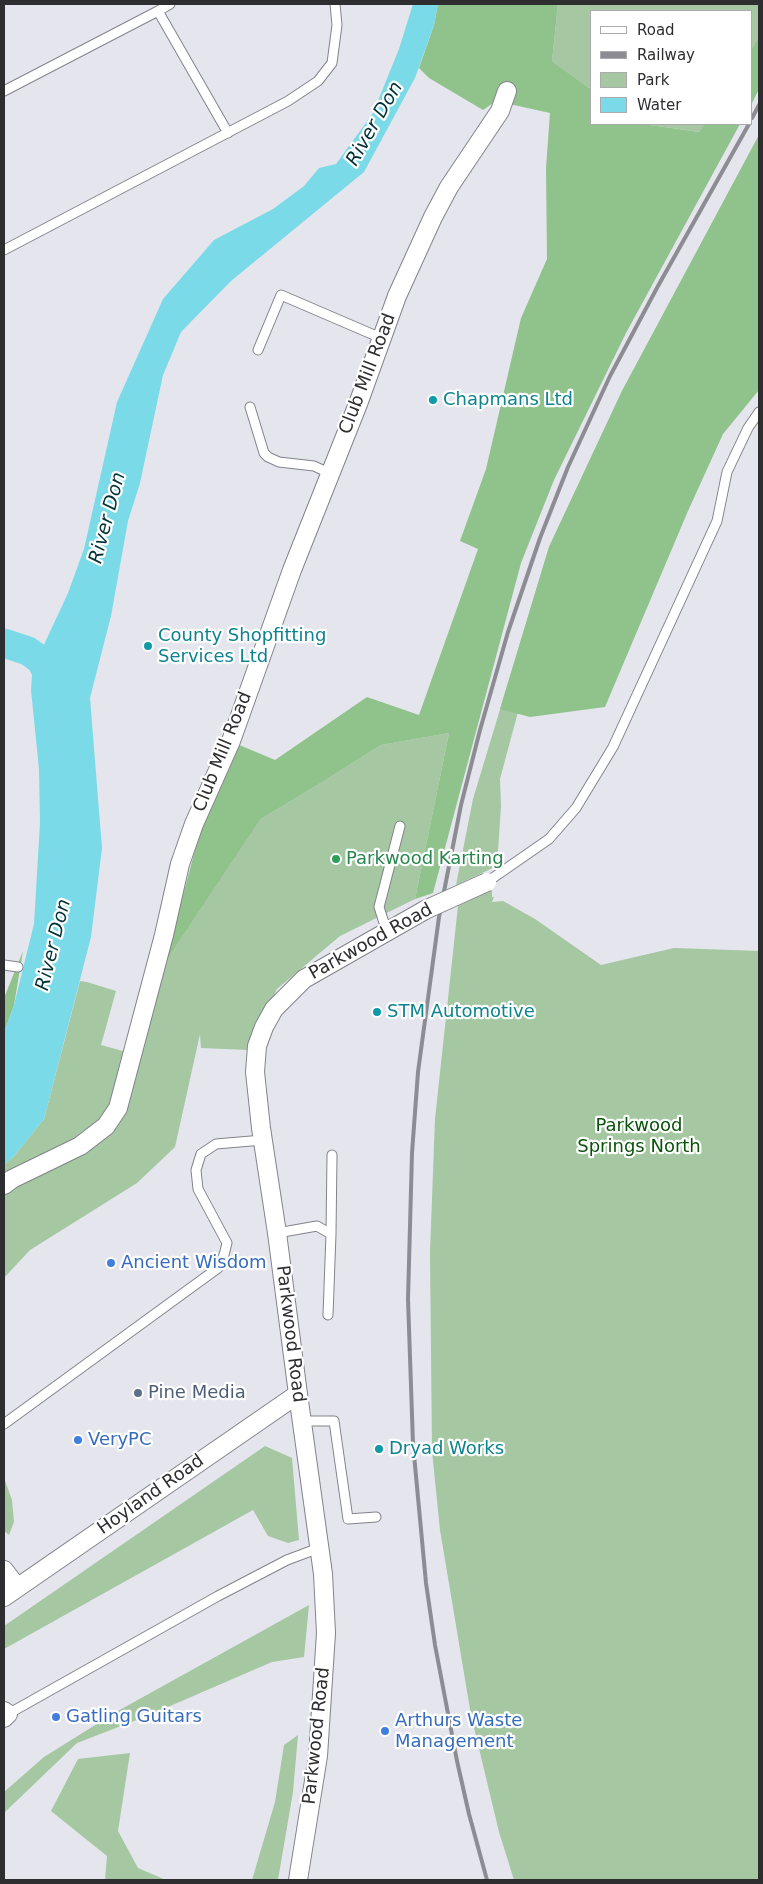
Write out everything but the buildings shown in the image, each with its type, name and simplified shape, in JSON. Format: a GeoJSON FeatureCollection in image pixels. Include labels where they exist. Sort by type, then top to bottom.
{"type":"FeatureCollection","features":[{"type":"Feature","properties":{"kind":"street","name":"Club Mill Road"},"geometry":{"type":"LineString","coordinates":[[4,1185],[12,1178],[80,1146],[106,1126],[118,1108],[164,935],[180,864],[194,824],[231,741],[292,570],[358,404],[397,296],[433,217],[449,187],[500,111],[507,91]]}},
{"type":"Feature","properties":{"kind":"street","name":"Parkwood Road"},"geometry":{"type":"LineString","coordinates":[[298,1880],[318,1756],[326,1633],[320,1548],[255,1072],[257,1046],[264,1027],[274,1009],[304,979],[425,910],[487,882]]}},
{"type":"Feature","properties":{"kind":"street","name":"Hoyland Road"},"geometry":{"type":"LineString","coordinates":[[10,1592],[298,1394]]}},
{"type":"Feature","properties":{"kind":"street"},"geometry":{"type":"LineString","coordinates":[[4,1570],[10,1592]]}},
{"type":"Feature","properties":{"kind":"lane"},"geometry":{"type":"LineString","coordinates":[[4,91],[170,4]]}},
{"type":"Feature","properties":{"kind":"lane"},"geometry":{"type":"LineString","coordinates":[[4,250],[288,101],[318,81],[332,62],[337,25],[335,4]]}},
{"type":"Feature","properties":{"kind":"lane"},"geometry":{"type":"LineString","coordinates":[[158,11],[228,133]]}},
{"type":"Feature","properties":{"kind":"lane"},"geometry":{"type":"LineString","coordinates":[[258,350],[281,295],[381,338]]}},
{"type":"Feature","properties":{"kind":"lane"},"geometry":{"type":"LineString","coordinates":[[250,408],[264,453],[268,457],[279,462],[314,466],[329,473]]}},
{"type":"Feature","properties":{"kind":"lane"},"geometry":{"type":"LineString","coordinates":[[487,882],[549,839],[576,808],[613,747],[716,521],[727,472],[748,428],[759,412]]}},
{"type":"Feature","properties":{"kind":"lane"},"geometry":{"type":"LineString","coordinates":[[387,932],[379,907],[400,826]]}},
{"type":"Feature","properties":{"kind":"lane"},"geometry":{"type":"LineString","coordinates":[[4,965],[18,968]]}},
{"type":"Feature","properties":{"kind":"lane"},"geometry":{"type":"LineString","coordinates":[[4,1424],[218,1268],[227,1243],[198,1189],[196,1170],[201,1154],[216,1144],[263,1140]]}},
{"type":"Feature","properties":{"kind":"lane"},"geometry":{"type":"LineString","coordinates":[[328,1315],[332,1155]]}},
{"type":"Feature","properties":{"kind":"lane"},"geometry":{"type":"LineString","coordinates":[[277,1232],[317,1226],[331,1234]]}},
{"type":"Feature","properties":{"kind":"lane"},"geometry":{"type":"LineString","coordinates":[[302,1421],[334,1421],[348,1520],[376,1517]]}},
{"type":"Feature","properties":{"kind":"lane"},"geometry":{"type":"LineString","coordinates":[[5,1715],[218,1596],[287,1560],[320,1548]]}},
{"type":"Feature","properties":{"kind":"green space"},"geometry":{"type":"Polygon","coordinates":[[[438,4],[558,4],[552,61],[590,89],[590,125],[649,125],[700,132],[704,125],[739,125],[626,333],[554,480],[521,563],[433,893],[415,899],[449,733],[381,745],[261,819],[165,963],[202,824],[237,744],[275,760],[367,697],[419,715],[478,549],[460,541],[486,469],[521,318],[547,259],[546,168],[550,113],[496,101],[483,110],[429,78],[419,68],[434,25],[438,4]]]}},
{"type":"Feature","properties":{"kind":"green space"},"geometry":{"type":"Polygon","coordinates":[[[558,4],[759,4],[759,36],[753,46],[753,10],[590,10],[590,89],[552,61],[558,4]]]}},
{"type":"Feature","properties":{"kind":"green space"},"geometry":{"type":"Polygon","coordinates":[[[759,36],[759,89],[753,101],[753,46],[759,36]]]}},
{"type":"Feature","properties":{"kind":"green space"},"geometry":{"type":"Polygon","coordinates":[[[649,125],[704,125],[701,132],[649,125]]]}},
{"type":"Feature","properties":{"kind":"green space"},"geometry":{"type":"Polygon","coordinates":[[[759,135],[526,682],[500,779],[501,806],[497,866],[456,885],[473,799],[549,547],[622,391],[759,135]]]}},
{"type":"Feature","properties":{"kind":"green space"},"geometry":{"type":"Polygon","coordinates":[[[759,135],[759,390],[723,434],[688,511],[605,707],[530,717],[500,709],[549,547],[622,391],[759,135]]]}},
{"type":"Feature","properties":{"kind":"green space"},"geometry":{"type":"Polygon","coordinates":[[[449,733],[415,899],[340,936],[277,989],[248,1050],[201,1048],[200,1034],[175,1147],[137,1183],[30,1250],[4,1278],[4,1165],[14,1156],[44,1119],[80,981],[116,991],[101,1045],[141,1056],[165,963],[261,819],[381,745],[449,733]]]}},
{"type":"Feature","properties":{"kind":"green space","name":"Parkwood Springs North"},"geometry":{"type":"Polygon","coordinates":[[[492,890],[492,897],[494,897],[492,902],[503,901],[535,919],[601,965],[674,948],[759,951],[759,1880],[514,1880],[499,1832],[471,1715],[440,1530],[432,1451],[430,1252],[435,1119],[458,906],[492,890]]]}},
{"type":"Feature","properties":{"kind":"green space"},"geometry":{"type":"Polygon","coordinates":[[[23,951],[14,1005],[4,1033],[4,998],[23,951]]]}},
{"type":"Feature","properties":{"kind":"green space"},"geometry":{"type":"Polygon","coordinates":[[[265,1446],[292,1458],[299,1540],[288,1543],[268,1536],[253,1510],[4,1649],[4,1626],[265,1446]]]}},
{"type":"Feature","properties":{"kind":"green space"},"geometry":{"type":"Polygon","coordinates":[[[4,1478],[12,1500],[14,1522],[9,1535],[4,1531],[4,1478]]]}},
{"type":"Feature","properties":{"kind":"green space"},"geometry":{"type":"Polygon","coordinates":[[[309,1605],[304,1657],[272,1662],[147,1716],[77,1743],[4,1813],[4,1792],[44,1757],[116,1712],[309,1605]]]}},
{"type":"Feature","properties":{"kind":"green space"},"geometry":{"type":"Polygon","coordinates":[[[298,1735],[293,1792],[278,1880],[252,1880],[275,1802],[284,1745],[298,1735]]]}},
{"type":"Feature","properties":{"kind":"green space"},"geometry":{"type":"Polygon","coordinates":[[[130,1753],[118,1831],[138,1868],[166,1880],[105,1880],[107,1856],[51,1811],[78,1759],[130,1753]]]}},
{"type":"Feature","properties":{"kind":"water","name":"River Don"},"geometry":{"type":"Polygon","coordinates":[[[413,4],[438,4],[434,25],[415,78],[364,172],[231,281],[181,332],[163,375],[140,483],[128,521],[111,616],[90,698],[102,848],[91,937],[44,1119],[14,1156],[4,1165],[4,1033],[14,1005],[34,924],[40,823],[39,769],[31,690],[32,675],[26,663],[28,651],[31,644],[42,649],[68,593],[84,549],[117,402],[163,299],[214,240],[273,209],[304,186],[319,168],[336,164],[373,113],[399,49],[413,4]]]}},
{"type":"Feature","properties":{"kind":"waterway"},"geometry":{"type":"LineString","coordinates":[[4,643],[28,651],[60,674]]}},
{"type":"Feature","properties":{"kind":"railway"},"geometry":{"type":"LineString","coordinates":[[753,116],[759,105]]}},
{"type":"Feature","properties":{"kind":"railway"},"geometry":{"type":"LineString","coordinates":[[487,1880],[457,1761],[435,1645],[426,1583],[413,1444],[408,1299],[412,1153],[418,1072],[439,917],[461,805],[480,730],[508,632],[540,538],[568,467],[610,376],[748,125]]}},
{"type":"Feature","properties":{"kind":"place","name":"Chapmans Ltd"},"geometry":{"type":"Point","coordinates":[433,400]}},
{"type":"Feature","properties":{"kind":"place","name":"County Shopfitting Services Ltd"},"geometry":{"type":"Point","coordinates":[148,646]}},
{"type":"Feature","properties":{"kind":"place","name":"Parkwood Karting"},"geometry":{"type":"Point","coordinates":[336,859]}},
{"type":"Feature","properties":{"kind":"place","name":"STM Automotive"},"geometry":{"type":"Point","coordinates":[377,1012]}},
{"type":"Feature","properties":{"kind":"place","name":"Ancient Wisdom"},"geometry":{"type":"Point","coordinates":[111,1263]}},
{"type":"Feature","properties":{"kind":"place","name":"Pine Media"},"geometry":{"type":"Point","coordinates":[138,1393]}},
{"type":"Feature","properties":{"kind":"place","name":"VeryPC"},"geometry":{"type":"Point","coordinates":[78,1440]}},
{"type":"Feature","properties":{"kind":"place","name":"Dryad Works"},"geometry":{"type":"Point","coordinates":[379,1449]}},
{"type":"Feature","properties":{"kind":"place","name":"Gatling Guitars"},"geometry":{"type":"Point","coordinates":[56,1717]}},
{"type":"Feature","properties":{"kind":"place","name":"Arthurs Waste Management"},"geometry":{"type":"Point","coordinates":[385,1731]}}]}
